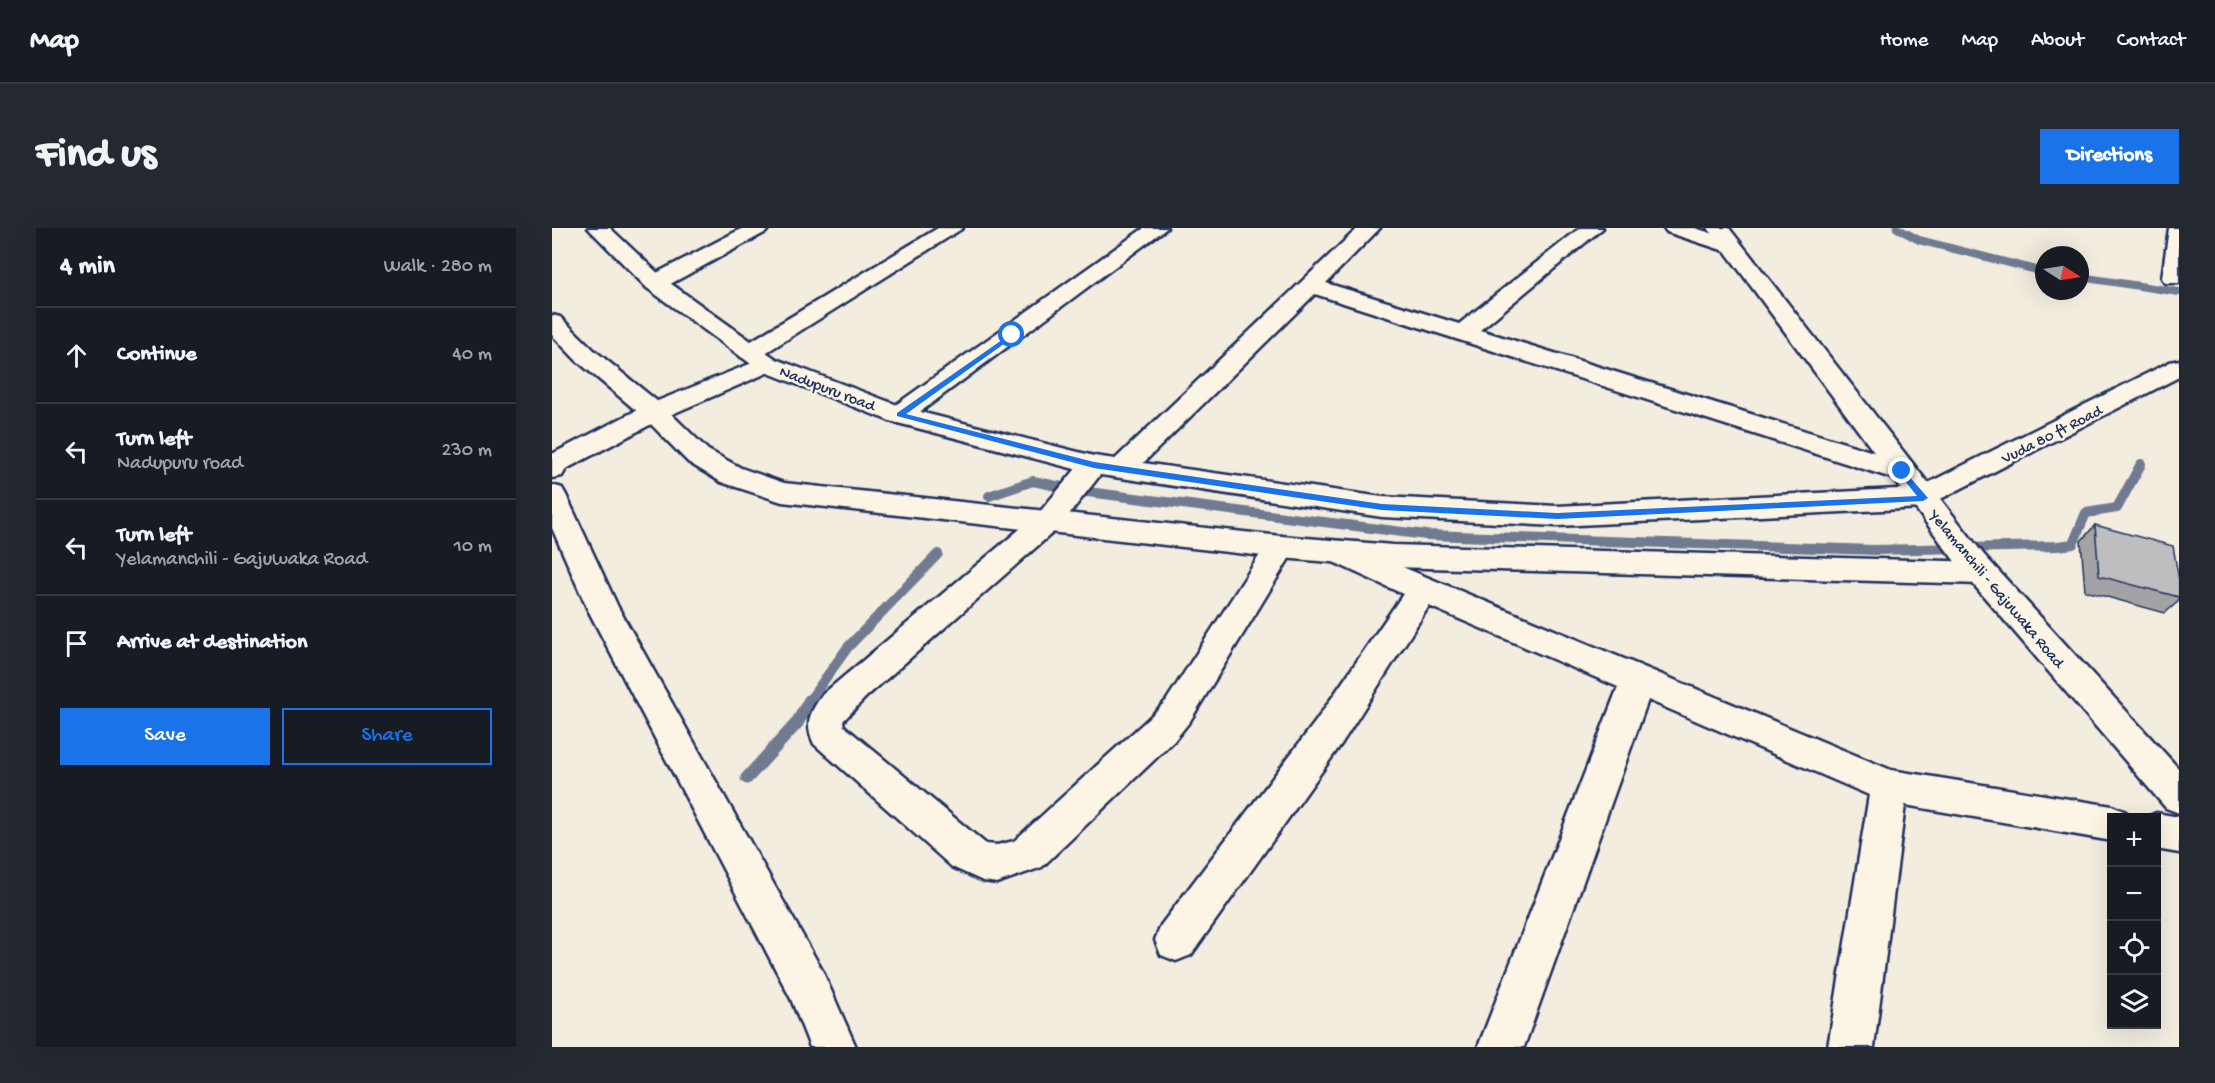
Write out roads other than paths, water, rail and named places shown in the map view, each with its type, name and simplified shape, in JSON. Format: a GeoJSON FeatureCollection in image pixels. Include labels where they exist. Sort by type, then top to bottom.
{"type":"FeatureCollection","features":[{"type":"Feature","properties":{"kind":"street","name":"Nadupuru road"},"geometry":{"type":"LineString","coordinates":[[598,228],[655,283],[758,358],[899,415],[1094,465],[1382,507],[1557,516],[1928,504]]}},
{"type":"Feature","properties":{"kind":"street"},"geometry":{"type":"LineString","coordinates":[[655,283],[759,228]]}},
{"type":"Feature","properties":{"kind":"street"},"geometry":{"type":"LineString","coordinates":[[833,1047],[802,976],[603,608],[553,471],[654,412],[758,358],[953,228]]}},
{"type":"Feature","properties":{"kind":"street"},"geometry":{"type":"LineString","coordinates":[[899,415],[1157,228]]}},
{"type":"Feature","properties":{"kind":"street"},"geometry":{"type":"LineString","coordinates":[[1122,468],[1370,228]]}},
{"type":"Feature","properties":{"kind":"street"},"geometry":{"type":"LineString","coordinates":[[1462,333],[1593,228]]}},
{"type":"Feature","properties":{"kind":"street"},"geometry":{"type":"LineString","coordinates":[[1674,228],[1725,238]]}},
{"type":"Feature","properties":{"kind":"street"},"geometry":{"type":"LineString","coordinates":[[2174,278],[2179,228]]}},
{"type":"Feature","properties":{"kind":"street","name":"Yelamanchili - Gajuwaka Road"},"geometry":{"type":"LineString","coordinates":[[1725,238],[1978,568],[2173,786]]}},
{"type":"Feature","properties":{"kind":"street"},"geometry":{"type":"LineString","coordinates":[[1311,285],[1902,471]]}},
{"type":"Feature","properties":{"kind":"street"},"geometry":{"type":"LineString","coordinates":[[552,322],[585,356],[654,412],[698,456],[731,475],[782,492],[1281,547],[1377,555],[1978,568]]}},
{"type":"Feature","properties":{"kind":"street","name":"Vuda 80 ft Road"},"geometry":{"type":"LineString","coordinates":[[1928,504],[2179,367]]}},
{"type":"Feature","properties":{"kind":"street"},"geometry":{"type":"LineString","coordinates":[[1094,465],[1049,520],[835,704],[825,719],[827,733],[966,854],[984,864],[1005,865],[1028,854],[1161,730],[1178,711],[1281,547]]}},
{"type":"Feature","properties":{"kind":"street"},"geometry":{"type":"LineString","coordinates":[[1377,555],[1382,507]]}},
{"type":"Feature","properties":{"kind":"street"},"geometry":{"type":"LineString","coordinates":[[1340,552],[1422,590],[1889,786],[2107,823]]}},
{"type":"Feature","properties":{"kind":"street"},"geometry":{"type":"LineString","coordinates":[[1176,940],[1329,732],[1422,590]]}},
{"type":"Feature","properties":{"kind":"street"},"geometry":{"type":"LineString","coordinates":[[1501,1047],[1638,681]]}},
{"type":"Feature","properties":{"kind":"street"},"geometry":{"type":"LineString","coordinates":[[1851,1047],[1889,786]]}},
{"type":"Feature","properties":{"kind":"street"},"geometry":{"type":"LineString","coordinates":[[2161,832],[2179,835]]}},
{"type":"Feature","properties":{"kind":"waterway"},"geometry":{"type":"LineString","coordinates":[[1897,228],[1919,240],[2035,270]]}},
{"type":"Feature","properties":{"kind":"waterway"},"geometry":{"type":"LineString","coordinates":[[2089,278],[2179,292]]}},
{"type":"Feature","properties":{"kind":"waterway"},"geometry":{"type":"LineString","coordinates":[[989,496],[1033,481],[1080,491],[1426,535],[1874,550],[2058,546],[2073,544],[2086,513],[2117,508],[2141,464]]}},
{"type":"Feature","properties":{"kind":"waterway"},"geometry":{"type":"LineString","coordinates":[[809,701],[848,647],[938,554]]}},
{"type":"Feature","properties":{"kind":"waterway"},"geometry":{"type":"LineString","coordinates":[[747,778],[797,723],[810,700]]}}]}
